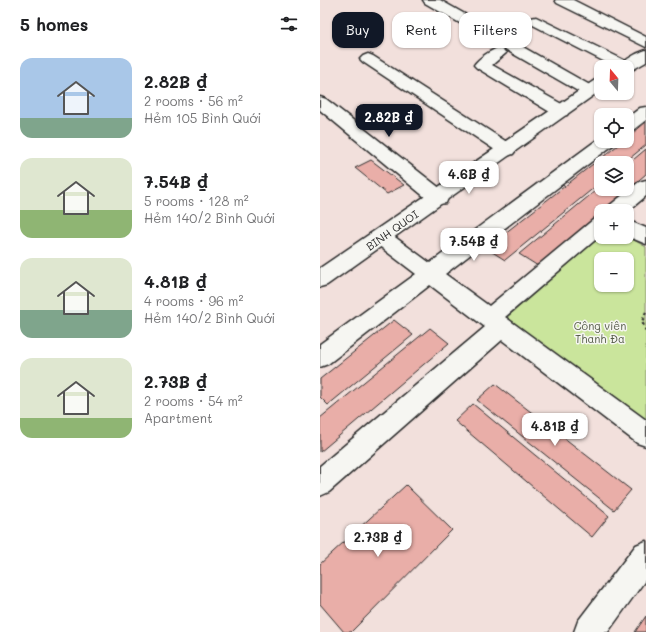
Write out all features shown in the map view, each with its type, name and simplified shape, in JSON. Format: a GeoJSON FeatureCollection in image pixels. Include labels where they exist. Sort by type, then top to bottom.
{"type":"FeatureCollection","features":[{"type":"Feature","properties":{"kind":"street"},"geometry":{"type":"LineString","coordinates":[[430,0],[594,86]]}},
{"type":"Feature","properties":{"kind":"street"},"geometry":{"type":"LineString","coordinates":[[562,0],[646,43]]}},
{"type":"Feature","properties":{"kind":"street"},"geometry":{"type":"LineString","coordinates":[[536,21],[613,60]]}},
{"type":"Feature","properties":{"kind":"street"},"geometry":{"type":"LineString","coordinates":[[498,53],[482,65],[561,111]]}},
{"type":"Feature","properties":{"kind":"street"},"geometry":{"type":"LineString","coordinates":[[634,63],[646,55]]}},
{"type":"Feature","properties":{"kind":"street"},"geometry":{"type":"LineString","coordinates":[[368,59],[507,150]]}},
{"type":"Feature","properties":{"kind":"street","name":"BINH QUOI"},"geometry":{"type":"LineString","coordinates":[[320,279],[507,150],[594,88]]}},
{"type":"Feature","properties":{"kind":"street"},"geometry":{"type":"LineString","coordinates":[[320,102],[438,198]]}},
{"type":"Feature","properties":{"kind":"street"},"geometry":{"type":"LineString","coordinates":[[634,121],[646,112]]}},
{"type":"Feature","properties":{"kind":"street"},"geometry":{"type":"LineString","coordinates":[[320,357],[598,148]]}},
{"type":"Feature","properties":{"kind":"street"},"geometry":{"type":"LineString","coordinates":[[624,204],[646,186]]}},
{"type":"Feature","properties":{"kind":"street"},"geometry":{"type":"LineString","coordinates":[[320,483],[594,230]]}},
{"type":"Feature","properties":{"kind":"street"},"geometry":{"type":"LineString","coordinates":[[634,231],[646,237]]}},
{"type":"Feature","properties":{"kind":"street"},"geometry":{"type":"LineString","coordinates":[[381,237],[646,435]]}},
{"type":"Feature","properties":{"kind":"street"},"geometry":{"type":"LineString","coordinates":[[589,632],[646,555]]}},
{"type":"Feature","properties":{"kind":"path"},"geometry":{"type":"LineString","coordinates":[[646,312],[642,322],[646,331]]}},
{"type":"Feature","properties":{"kind":"green space","name":"Công viên Thanh Đa"},"geometry":{"type":"Polygon","coordinates":[[[634,240],[646,247],[646,420],[505,319],[594,242],[594,244],[634,244],[634,240]]]}},
{"type":"Feature","properties":{"kind":"building"},"geometry":{"type":"Polygon","coordinates":[[[646,122],[646,145],[633,156],[604,156],[614,148],[634,148],[634,132],[646,122]]]}},
{"type":"Feature","properties":{"kind":"building"},"geometry":{"type":"Polygon","coordinates":[[[646,149],[646,174],[634,184],[634,159],[646,149]]]}},
{"type":"Feature","properties":{"kind":"building"},"geometry":{"type":"Polygon","coordinates":[[[371,160],[404,185],[387,194],[355,168],[371,160]]]}},
{"type":"Feature","properties":{"kind":"building"},"geometry":{"type":"Polygon","coordinates":[[[594,165],[594,188],[505,260],[486,248],[594,165]]]}},
{"type":"Feature","properties":{"kind":"building"},"geometry":{"type":"Polygon","coordinates":[[[594,192],[594,196],[620,196],[611,204],[594,204],[594,218],[538,266],[519,254],[594,192]]]}},
{"type":"Feature","properties":{"kind":"building"},"geometry":{"type":"Polygon","coordinates":[[[394,320],[413,335],[328,405],[320,397],[320,379],[394,320]]]}},
{"type":"Feature","properties":{"kind":"building"},"geometry":{"type":"Polygon","coordinates":[[[430,328],[449,343],[320,452],[320,418],[430,328]]]}},
{"type":"Feature","properties":{"kind":"building"},"geometry":{"type":"Polygon","coordinates":[[[495,384],[631,490],[614,510],[477,400],[495,384]]]}},
{"type":"Feature","properties":{"kind":"building"},"geometry":{"type":"Polygon","coordinates":[[[473,404],[609,516],[592,537],[455,421],[473,404]]]}},
{"type":"Feature","properties":{"kind":"building"},"geometry":{"type":"Polygon","coordinates":[[[406,485],[452,530],[351,632],[344,632],[320,604],[320,564],[406,485]]]}},
{"type":"Feature","properties":{"kind":"building"},"geometry":{"type":"Polygon","coordinates":[[[646,616],[646,632],[635,632],[646,616]]]}}]}
